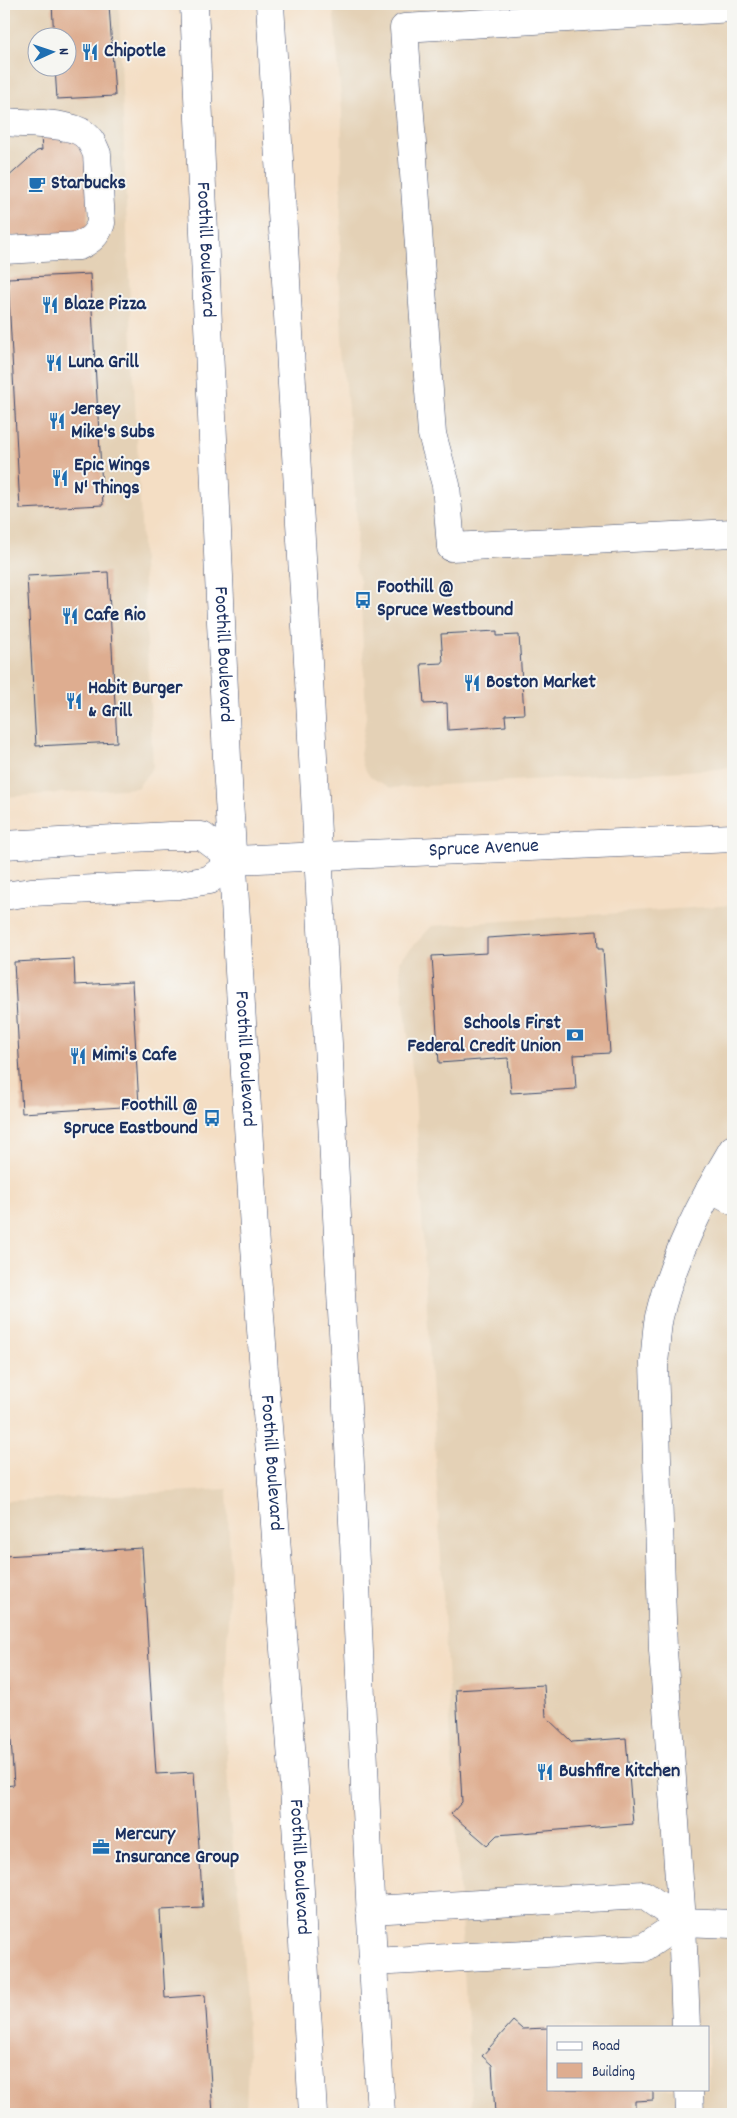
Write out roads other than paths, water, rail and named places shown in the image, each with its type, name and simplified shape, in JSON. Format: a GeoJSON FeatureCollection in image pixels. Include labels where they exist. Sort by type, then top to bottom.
{"type":"FeatureCollection","features":[{"type":"Feature","properties":{"kind":"main road","name":"Foothill Boulevard"},"geometry":{"type":"LineString","coordinates":[[194,4],[228,772],[255,1246],[294,1788],[313,2114]]}},
{"type":"Feature","properties":{"kind":"main road"},"geometry":{"type":"LineString","coordinates":[[270,4],[319,855],[355,1552],[372,1962],[381,2114]]}},
{"type":"Feature","properties":{"kind":"main road"},"geometry":{"type":"LineString","coordinates":[[733,8],[513,13],[404,28],[432,434],[446,484],[451,547],[733,533]]}},
{"type":"Feature","properties":{"kind":"main road"},"geometry":{"type":"LineString","coordinates":[[4,122],[73,128],[85,134],[94,145],[97,154],[101,223],[97,233],[89,241],[79,246],[4,250]]}},
{"type":"Feature","properties":{"kind":"main road"},"geometry":{"type":"LineString","coordinates":[[4,845],[202,836],[234,860],[209,880],[179,885],[31,892],[4,896]]}},
{"type":"Feature","properties":{"kind":"main road","name":"Spruce Avenue"},"geometry":{"type":"LineString","coordinates":[[234,860],[733,838]]}},
{"type":"Feature","properties":{"kind":"main road"},"geometry":{"type":"LineString","coordinates":[[686,2026],[682,1922],[663,1650],[654,1363],[659,1318],[679,1256],[710,1189],[733,1149]]}},
{"type":"Feature","properties":{"kind":"main road"},"geometry":{"type":"LineString","coordinates":[[710,1189],[733,1201]]}},
{"type":"Feature","properties":{"kind":"main road"},"geometry":{"type":"LineString","coordinates":[[370,1910],[644,1895],[682,1922],[733,1924]]}},
{"type":"Feature","properties":{"kind":"main road"},"geometry":{"type":"LineString","coordinates":[[372,1962],[643,1948],[682,1922]]}},
{"type":"Feature","properties":{"kind":"main road"},"geometry":{"type":"LineString","coordinates":[[688,2090],[690,2114]]}},
{"type":"Feature","properties":{"kind":"place","name":"Chipotle"},"geometry":{"type":"Point","coordinates":[90,52]}},
{"type":"Feature","properties":{"kind":"place","name":"Starbucks"},"geometry":{"type":"Point","coordinates":[37,184]}},
{"type":"Feature","properties":{"kind":"place","name":"Blaze Pizza"},"geometry":{"type":"Point","coordinates":[50,305]}},
{"type":"Feature","properties":{"kind":"place","name":"Luna Grill"},"geometry":{"type":"Point","coordinates":[54,363]}},
{"type":"Feature","properties":{"kind":"place","name":"Jersey Mike's Subs"},"geometry":{"type":"Point","coordinates":[57,421]}},
{"type":"Feature","properties":{"kind":"place","name":"Epic Wings N' Things"},"geometry":{"type":"Point","coordinates":[60,478]}},
{"type":"Feature","properties":{"kind":"place","name":"Foothill @ Spruce Westbound"},"geometry":{"type":"Point","coordinates":[363,600]}},
{"type":"Feature","properties":{"kind":"place","name":"Cafe Rio"},"geometry":{"type":"Point","coordinates":[70,616]}},
{"type":"Feature","properties":{"kind":"place","name":"Boston Market"},"geometry":{"type":"Point","coordinates":[472,683]}},
{"type":"Feature","properties":{"kind":"place","name":"Habit Burger & Grill"},"geometry":{"type":"Point","coordinates":[74,701]}},
{"type":"Feature","properties":{"kind":"place","name":"Schools First Federal Credit Union"},"geometry":{"type":"Point","coordinates":[575,1035]}},
{"type":"Feature","properties":{"kind":"place","name":"Mimi's Cafe"},"geometry":{"type":"Point","coordinates":[78,1056]}},
{"type":"Feature","properties":{"kind":"place","name":"Foothill @ Spruce Eastbound"},"geometry":{"type":"Point","coordinates":[212,1118]}},
{"type":"Feature","properties":{"kind":"place","name":"Bushfire Kitchen"},"geometry":{"type":"Point","coordinates":[545,1772]}},
{"type":"Feature","properties":{"kind":"place","name":"Mercury Insurance Group"},"geometry":{"type":"Point","coordinates":[101,1847]}}]}
